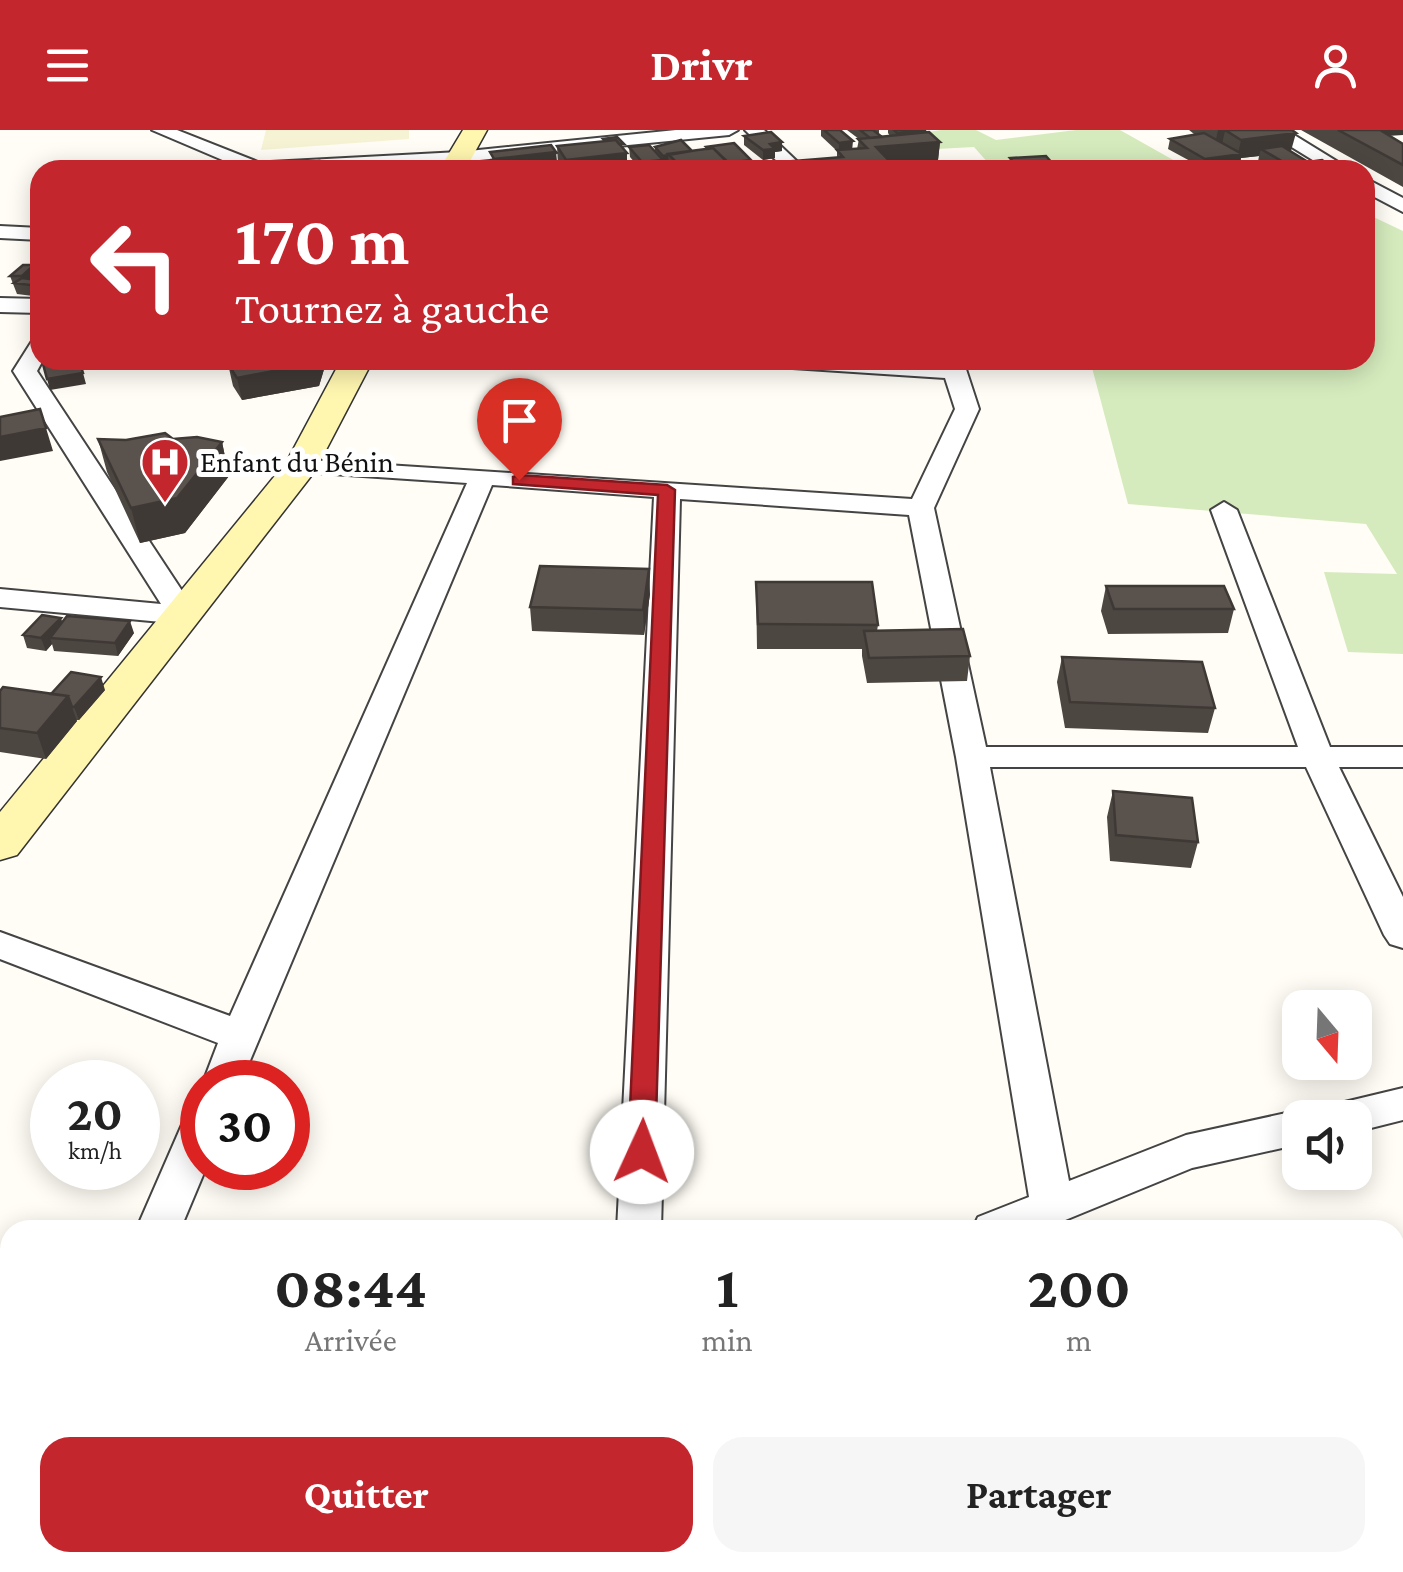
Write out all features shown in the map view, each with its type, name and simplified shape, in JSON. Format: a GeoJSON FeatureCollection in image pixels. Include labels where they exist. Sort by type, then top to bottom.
{"type":"FeatureCollection","features":[{"type":"Feature","properties":{"kind":"street"},"geometry":{"type":"LineString","coordinates":[[160,130],[237,160]]}},
{"type":"Feature","properties":{"kind":"street"},"geometry":{"type":"LineString","coordinates":[[458,160],[475,130]]}},
{"type":"Feature","properties":{"kind":"street"},"geometry":{"type":"LineString","coordinates":[[474,160],[583,136],[729,130]]}},
{"type":"Feature","properties":{"kind":"street"},"geometry":{"type":"LineString","coordinates":[[754,130],[786,160]]}},
{"type":"Feature","properties":{"kind":"street"},"geometry":{"type":"LineString","coordinates":[[1273,130],[1325,160]]}},
{"type":"Feature","properties":{"kind":"street"},"geometry":{"type":"LineString","coordinates":[[1375,190],[1403,206]]}},
{"type":"Feature","properties":{"kind":"street"},"geometry":{"type":"LineString","coordinates":[[0,232],[30,234]]}},
{"type":"Feature","properties":{"kind":"street"},"geometry":{"type":"LineString","coordinates":[[0,304],[30,306]]}},
{"type":"Feature","properties":{"kind":"street"},"geometry":{"type":"LineString","coordinates":[[30,363],[25,371],[183,614]]}},
{"type":"Feature","properties":{"kind":"street"},"geometry":{"type":"LineString","coordinates":[[0,844],[303,464],[352,370]]}},
{"type":"Feature","properties":{"kind":"street"},"geometry":{"type":"LineString","coordinates":[[955,370],[967,408],[921,508],[972,757],[1052,1204]]}},
{"type":"Feature","properties":{"kind":"street"},"geometry":{"type":"LineString","coordinates":[[303,464],[921,508]]}},
{"type":"Feature","properties":{"kind":"street"},"geometry":{"type":"LineString","coordinates":[[231,1060],[482,478]]}},
{"type":"Feature","properties":{"kind":"street"},"geometry":{"type":"LineString","coordinates":[[639,1220],[667,490]]}},
{"type":"Feature","properties":{"kind":"street"},"geometry":{"type":"LineString","coordinates":[[1224,510],[1318,758],[1403,935]]}},
{"type":"Feature","properties":{"kind":"street"},"geometry":{"type":"LineString","coordinates":[[0,598],[183,614]]}},
{"type":"Feature","properties":{"kind":"street"},"geometry":{"type":"LineString","coordinates":[[972,757],[1403,758]]}},
{"type":"Feature","properties":{"kind":"street"},"geometry":{"type":"LineString","coordinates":[[0,945],[241,1036]]}},
{"type":"Feature","properties":{"kind":"street"},"geometry":{"type":"LineString","coordinates":[[1372,1111],[1403,1104]]}},
{"type":"Feature","properties":{"kind":"street"},"geometry":{"type":"LineString","coordinates":[[1016,1220],[1186,1152],[1282,1131]]}},
{"type":"Feature","properties":{"kind":"street"},"geometry":{"type":"LineString","coordinates":[[162,1220],[180,1178]]}},
{"type":"Feature","properties":{"kind":"shaded area"},"geometry":{"type":"Polygon","coordinates":[[[266,130],[409,130],[409,139],[261,150],[266,130]]]}},
{"type":"Feature","properties":{"kind":"green space"},"geometry":{"type":"Polygon","coordinates":[[[976,130],[996,140],[1076,130],[1120,130],[1173,160],[986,160],[974,147],[936,149],[922,133],[976,130]]]}},
{"type":"Feature","properties":{"kind":"green space"},"geometry":{"type":"Polygon","coordinates":[[[1375,218],[1403,231],[1403,654],[1348,652],[1324,572],[1397,574],[1366,524],[1128,504],[1093,370],[1375,370],[1375,218]]]}},
{"type":"Feature","properties":{"kind":"building"},"geometry":{"type":"Polygon","coordinates":[[[824,130],[840,130],[853,141],[839,143],[824,130]]]}},
{"type":"Feature","properties":{"kind":"building"},"geometry":{"type":"Polygon","coordinates":[[[860,130],[873,130],[882,137],[870,138],[860,130]]]}},
{"type":"Feature","properties":{"kind":"building"},"geometry":{"type":"Polygon","coordinates":[[[1225,130],[1292,130],[1296,133],[1241,140],[1225,130]]]}},
{"type":"Feature","properties":{"kind":"building"},"geometry":{"type":"Polygon","coordinates":[[[1338,130],[1380,130],[1403,144],[1403,165],[1338,130]]]}},
{"type":"Feature","properties":{"kind":"building"},"geometry":{"type":"Polygon","coordinates":[[[771,132],[782,142],[770,144],[775,149],[763,150],[744,136],[771,132]]]}},
{"type":"Feature","properties":{"kind":"building"},"geometry":{"type":"Polygon","coordinates":[[[929,132],[940,142],[876,147],[888,160],[806,160],[843,157],[837,150],[867,148],[858,139],[929,132]]]}},
{"type":"Feature","properties":{"kind":"building"},"geometry":{"type":"Polygon","coordinates":[[[1204,133],[1242,154],[1205,159],[1170,139],[1204,133]]]}},
{"type":"Feature","properties":{"kind":"building"},"geometry":{"type":"Polygon","coordinates":[[[616,140],[627,153],[566,160],[557,146],[616,140]]]}},
{"type":"Feature","properties":{"kind":"building"},"geometry":{"type":"Polygon","coordinates":[[[681,140],[692,151],[663,156],[655,147],[681,140]]]}},
{"type":"Feature","properties":{"kind":"building"},"geometry":{"type":"Polygon","coordinates":[[[734,143],[751,160],[725,160],[713,148],[706,147],[734,143]]]}},
{"type":"Feature","properties":{"kind":"building"},"geometry":{"type":"Polygon","coordinates":[[[551,145],[556,152],[494,159],[490,152],[551,145]]]}},
{"type":"Feature","properties":{"kind":"building"},"geometry":{"type":"Polygon","coordinates":[[[649,145],[663,160],[640,160],[629,147],[649,145]]]}},
{"type":"Feature","properties":{"kind":"building"},"geometry":{"type":"Polygon","coordinates":[[[1282,146],[1305,160],[1280,160],[1261,149],[1282,146]]]}},
{"type":"Feature","properties":{"kind":"building"},"geometry":{"type":"Polygon","coordinates":[[[713,148],[726,160],[674,160],[668,154],[713,148]]]}},
{"type":"Feature","properties":{"kind":"building"},"geometry":{"type":"Polygon","coordinates":[[[1046,156],[1049,160],[1012,160],[1046,156]]]}},
{"type":"Feature","properties":{"kind":"building"},"geometry":{"type":"Polygon","coordinates":[[[23,265],[30,265],[22,276],[10,276],[23,265]]]}},
{"type":"Feature","properties":{"kind":"building"},"geometry":{"type":"Polygon","coordinates":[[[22,278],[30,279],[30,285],[14,283],[22,278]]]}},
{"type":"Feature","properties":{"kind":"building"},"geometry":{"type":"Polygon","coordinates":[[[45,370],[83,373],[47,379],[45,370]]]}},
{"type":"Feature","properties":{"kind":"building"},"geometry":{"type":"Polygon","coordinates":[[[232,370],[279,370],[237,378],[232,370]]]}},
{"type":"Feature","properties":{"kind":"building"},"geometry":{"type":"Polygon","coordinates":[[[40,409],[46,428],[0,437],[0,417],[40,409]]]}},
{"type":"Feature","properties":{"kind":"building"},"geometry":{"type":"Polygon","coordinates":[[[165,433],[173,439],[197,437],[222,442],[177,498],[131,508],[98,439],[126,440],[165,433]]]}},
{"type":"Feature","properties":{"kind":"building"},"geometry":{"type":"Polygon","coordinates":[[[540,566],[649,569],[643,610],[530,607],[540,566]]]}},
{"type":"Feature","properties":{"kind":"building"},"geometry":{"type":"Polygon","coordinates":[[[756,582],[872,582],[878,625],[758,624],[756,582]]]}},
{"type":"Feature","properties":{"kind":"building"},"geometry":{"type":"Polygon","coordinates":[[[1106,586],[1224,586],[1234,609],[1114,609],[1106,586]]]}},
{"type":"Feature","properties":{"kind":"building"},"geometry":{"type":"Polygon","coordinates":[[[42,615],[61,618],[41,638],[23,635],[42,615]]]}},
{"type":"Feature","properties":{"kind":"building"},"geometry":{"type":"Polygon","coordinates":[[[67,616],[130,621],[115,643],[50,638],[67,616]]]}},
{"type":"Feature","properties":{"kind":"building"},"geometry":{"type":"Polygon","coordinates":[[[963,629],[970,656],[869,658],[864,631],[963,629]]]}},
{"type":"Feature","properties":{"kind":"building"},"geometry":{"type":"Polygon","coordinates":[[[1062,657],[1202,662],[1215,708],[1070,702],[1062,657]]]}},
{"type":"Feature","properties":{"kind":"building"},"geometry":{"type":"Polygon","coordinates":[[[71,672],[101,677],[74,707],[68,696],[51,694],[71,672]]]}},
{"type":"Feature","properties":{"kind":"building"},"geometry":{"type":"Polygon","coordinates":[[[3,687],[68,696],[37,733],[0,728],[3,687]]]}},
{"type":"Feature","properties":{"kind":"building"},"geometry":{"type":"Polygon","coordinates":[[[1113,791],[1192,798],[1198,842],[1116,835],[1113,791]]]}},
{"type":"Feature","properties":{"kind":"place","name":"Enfant du Bénin"},"geometry":{"type":"Point","coordinates":[165,504]}},
{"type":"Feature","properties":{"kind":"route"},"geometry":{"type":"LineString","coordinates":[[519,480],[667,490],[642,1152]]}}]}
